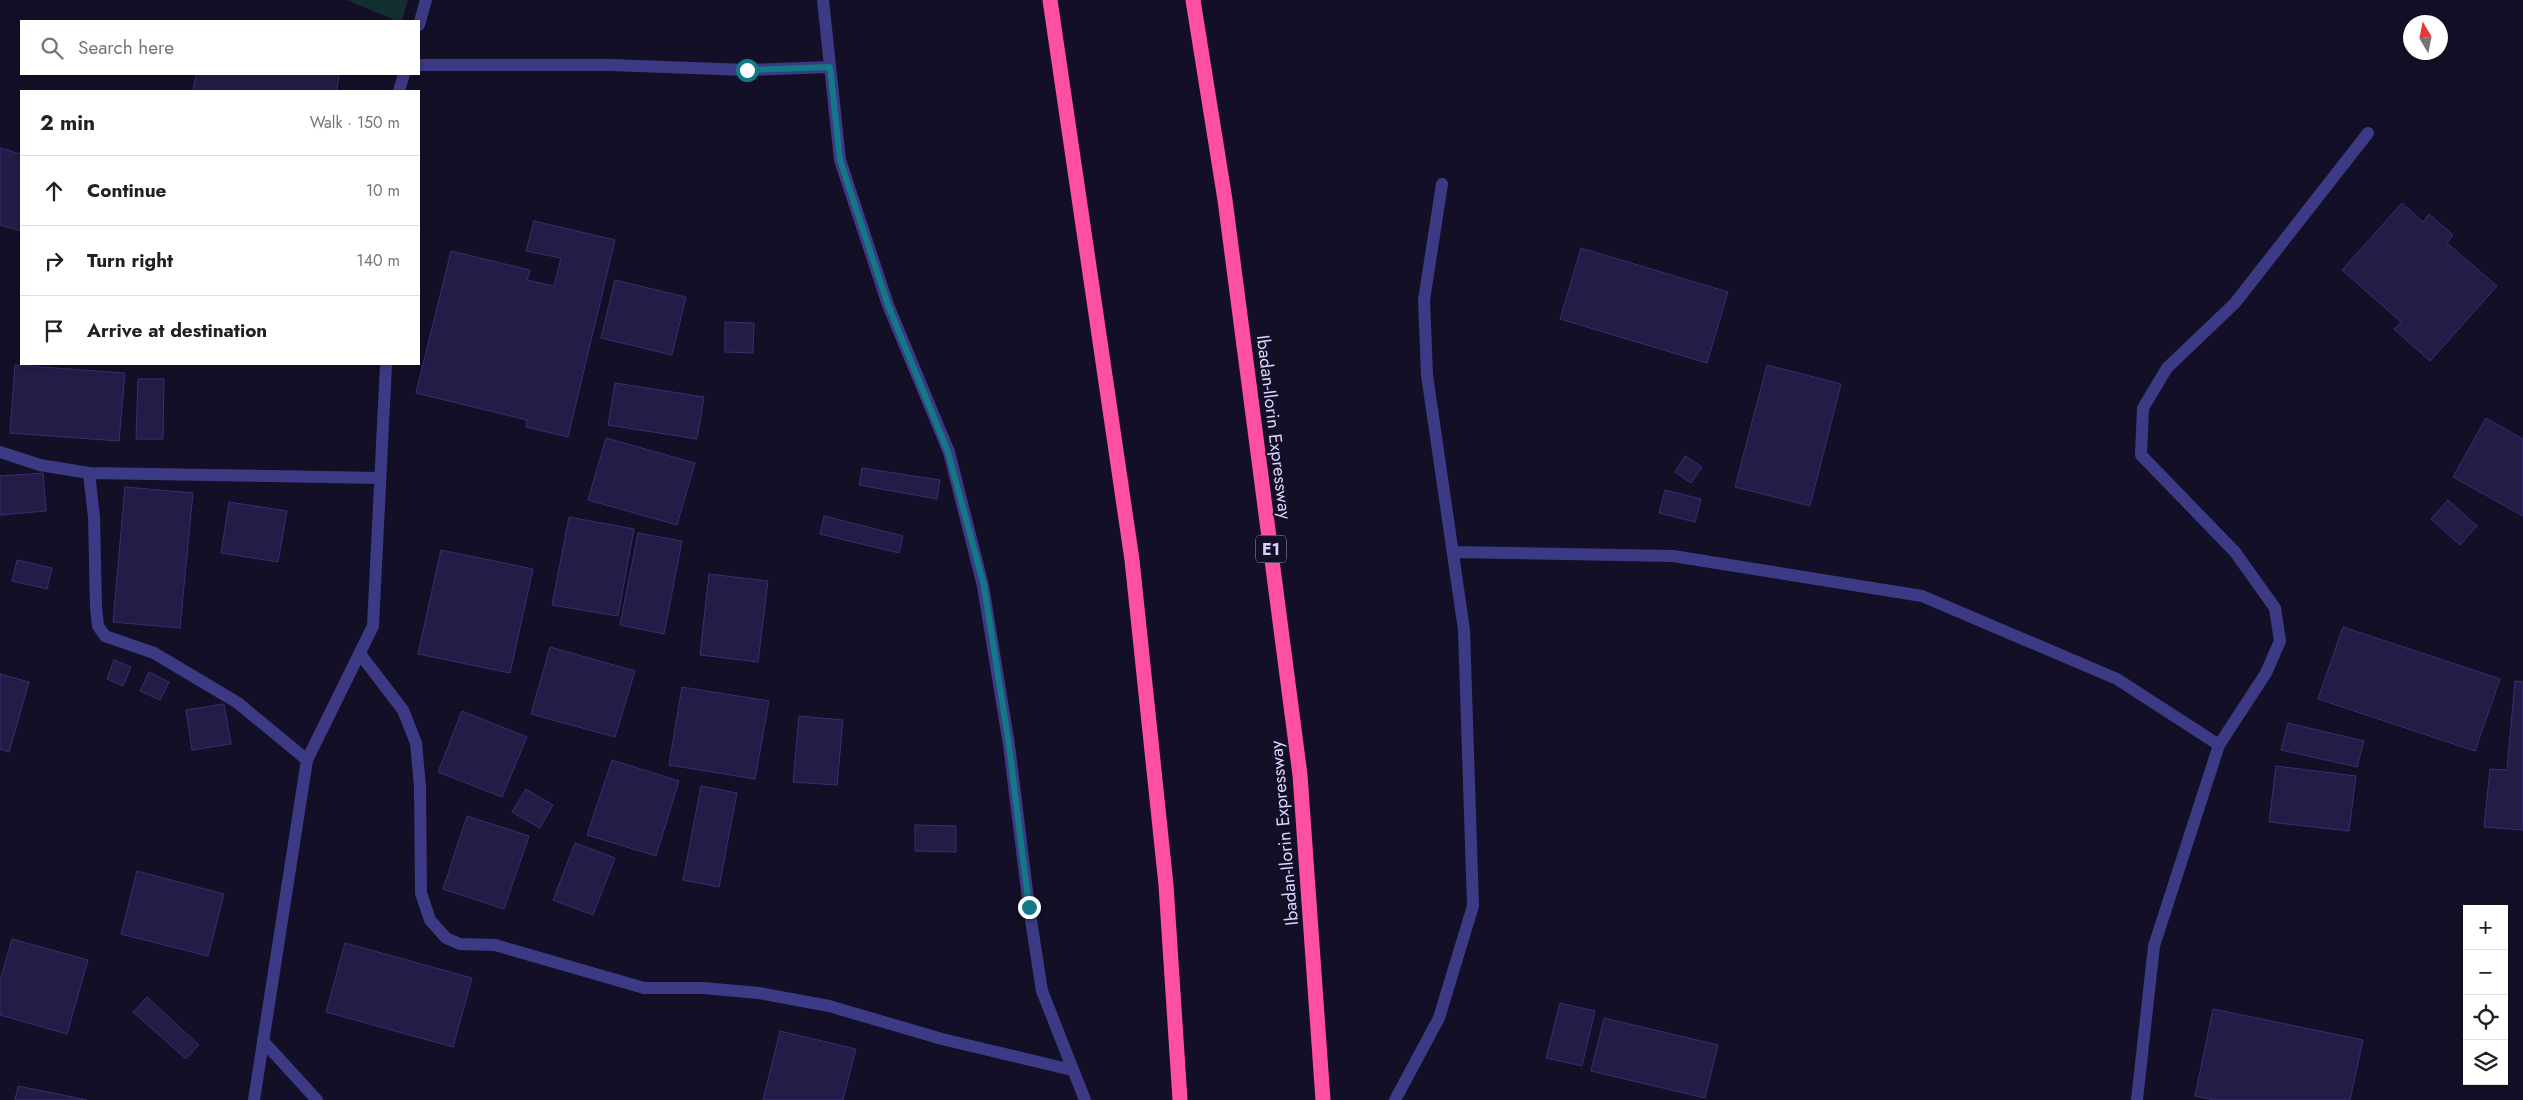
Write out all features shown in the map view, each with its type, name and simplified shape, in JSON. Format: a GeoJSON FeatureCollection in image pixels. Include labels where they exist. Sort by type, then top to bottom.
{"type":"FeatureCollection","features":[{"type":"Feature","properties":{"kind":"highway"},"geometry":{"type":"LineString","coordinates":[[1050,0],[1132,560],[1166,885],[1180,1100]]}},
{"type":"Feature","properties":{"kind":"highway","name":"Ibadan-Ilorin Expressway"},"geometry":{"type":"LineString","coordinates":[[1193,0],[1227,210],[1300,775],[1323,1100]]}},
{"type":"Feature","properties":{"kind":"street"},"geometry":{"type":"LineString","coordinates":[[420,21],[426,0]]}},
{"type":"Feature","properties":{"kind":"street"},"geometry":{"type":"LineString","coordinates":[[823,0],[840,160],[888,305],[948,452],[984,586],[1009,745],[1029,907],[1042,992],[1085,1100]]}},
{"type":"Feature","properties":{"kind":"street"},"geometry":{"type":"LineString","coordinates":[[420,65],[611,65],[747,70],[830,67]]}},
{"type":"Feature","properties":{"kind":"street"},"geometry":{"type":"LineString","coordinates":[[399,90],[404,75]]}},
{"type":"Feature","properties":{"kind":"street"},"geometry":{"type":"LineString","coordinates":[[2137,1100],[2154,946],[2219,745],[2266,673],[2280,641],[2275,608],[2235,552],[2141,455],[2142,408],[2167,368],[2234,303],[2368,133]]}},
{"type":"Feature","properties":{"kind":"street"},"geometry":{"type":"LineString","coordinates":[[1395,1100],[1440,1018],[1474,906],[1464,630],[1428,375],[1424,300],[1442,184]]}},
{"type":"Feature","properties":{"kind":"street"},"geometry":{"type":"LineString","coordinates":[[254,1100],[307,760],[373,626],[386,365]]}},
{"type":"Feature","properties":{"kind":"street"},"geometry":{"type":"LineString","coordinates":[[0,452],[40,465],[89,473],[380,478]]}},
{"type":"Feature","properties":{"kind":"street"},"geometry":{"type":"LineString","coordinates":[[89,473],[94,517],[97,617],[98,626],[105,636],[154,653],[238,703],[307,760]]}},
{"type":"Feature","properties":{"kind":"street"},"geometry":{"type":"LineString","coordinates":[[1454,552],[1673,556],[1922,596],[2117,679],[2219,745]]}},
{"type":"Feature","properties":{"kind":"street"},"geometry":{"type":"LineString","coordinates":[[360,654],[403,710],[416,743],[420,787],[421,893],[430,920],[446,938],[460,944],[495,945],[644,988],[703,988],[759,993],[829,1006],[942,1039],[1072,1070]]}},
{"type":"Feature","properties":{"kind":"street"},"geometry":{"type":"LineString","coordinates":[[263,1040],[317,1100]]}},
{"type":"Feature","properties":{"kind":"green space"},"geometry":{"type":"Polygon","coordinates":[[[347,0],[408,0],[402,20],[395,20],[347,0]]]}},
{"type":"Feature","properties":{"kind":"building"},"geometry":{"type":"Polygon","coordinates":[[[196,75],[339,75],[337,90],[193,90],[196,75]]]}},
{"type":"Feature","properties":{"kind":"building"},"geometry":{"type":"Polygon","coordinates":[[[0,148],[20,154],[20,231],[0,225],[0,148]]]}},
{"type":"Feature","properties":{"kind":"building"},"geometry":{"type":"Polygon","coordinates":[[[2402,203],[2423,222],[2429,214],[2453,235],[2447,243],[2497,286],[2430,361],[2394,329],[2401,322],[2342,270],[2402,203]]]}},
{"type":"Feature","properties":{"kind":"building"},"geometry":{"type":"Polygon","coordinates":[[[534,221],[615,240],[568,437],[526,427],[527,420],[416,393],[451,251],[530,270],[527,280],[554,286],[561,258],[526,251],[534,221]]]}},
{"type":"Feature","properties":{"kind":"building"},"geometry":{"type":"Polygon","coordinates":[[[1581,248],[1728,292],[1707,363],[1560,319],[1581,248]]]}},
{"type":"Feature","properties":{"kind":"building"},"geometry":{"type":"Polygon","coordinates":[[[615,280],[686,297],[672,355],[601,338],[615,280]]]}},
{"type":"Feature","properties":{"kind":"building"},"geometry":{"type":"Polygon","coordinates":[[[725,322],[754,323],[753,353],[725,352],[725,322]]]}},
{"type":"Feature","properties":{"kind":"building"},"geometry":{"type":"Polygon","coordinates":[[[15,365],[125,373],[119,441],[10,433],[15,365]]]}},
{"type":"Feature","properties":{"kind":"building"},"geometry":{"type":"Polygon","coordinates":[[[1767,365],[1841,384],[1810,506],[1735,487],[1767,365]]]}},
{"type":"Feature","properties":{"kind":"building"},"geometry":{"type":"Polygon","coordinates":[[[138,379],[164,379],[163,439],[136,439],[138,379]]]}},
{"type":"Feature","properties":{"kind":"building"},"geometry":{"type":"Polygon","coordinates":[[[615,383],[704,397],[697,439],[608,425],[615,383]]]}},
{"type":"Feature","properties":{"kind":"building"},"geometry":{"type":"Polygon","coordinates":[[[2486,418],[2523,439],[2523,516],[2453,477],[2486,418]]]}},
{"type":"Feature","properties":{"kind":"building"},"geometry":{"type":"Polygon","coordinates":[[[606,438],[695,463],[677,525],[588,500],[606,438]]]}},
{"type":"Feature","properties":{"kind":"building"},"geometry":{"type":"Polygon","coordinates":[[[1685,456],[1702,467],[1691,483],[1675,472],[1685,456]]]}},
{"type":"Feature","properties":{"kind":"building"},"geometry":{"type":"Polygon","coordinates":[[[862,468],[940,480],[937,499],[859,485],[862,468]]]}},
{"type":"Feature","properties":{"kind":"building"},"geometry":{"type":"Polygon","coordinates":[[[43,473],[46,511],[0,515],[0,476],[43,473]]]}},
{"type":"Feature","properties":{"kind":"building"},"geometry":{"type":"Polygon","coordinates":[[[125,487],[193,493],[180,628],[113,622],[125,487]]]}},
{"type":"Feature","properties":{"kind":"building"},"geometry":{"type":"Polygon","coordinates":[[[1665,490],[1701,499],[1695,522],[1659,513],[1665,490]]]}},
{"type":"Feature","properties":{"kind":"building"},"geometry":{"type":"Polygon","coordinates":[[[2448,500],[2477,526],[2460,545],[2431,519],[2448,500]]]}},
{"type":"Feature","properties":{"kind":"building"},"geometry":{"type":"Polygon","coordinates":[[[229,502],[287,511],[278,562],[221,553],[229,502]]]}},
{"type":"Feature","properties":{"kind":"building"},"geometry":{"type":"Polygon","coordinates":[[[824,516],[903,536],[899,553],[820,534],[824,516]]]}},
{"type":"Feature","properties":{"kind":"building"},"geometry":{"type":"Polygon","coordinates":[[[569,517],[634,529],[618,616],[552,605],[569,517]]]}},
{"type":"Feature","properties":{"kind":"building"},"geometry":{"type":"Polygon","coordinates":[[[638,533],[682,541],[664,634],[620,625],[638,533]]]}},
{"type":"Feature","properties":{"kind":"building"},"geometry":{"type":"Polygon","coordinates":[[[441,550],[533,569],[510,673],[418,654],[441,550]]]}},
{"type":"Feature","properties":{"kind":"building"},"geometry":{"type":"Polygon","coordinates":[[[17,560],[52,568],[47,589],[12,581],[17,560]]]}},
{"type":"Feature","properties":{"kind":"building"},"geometry":{"type":"Polygon","coordinates":[[[709,574],[768,581],[758,662],[700,655],[709,574]]]}},
{"type":"Feature","properties":{"kind":"building"},"geometry":{"type":"Polygon","coordinates":[[[2343,627],[2500,679],[2475,751],[2318,699],[2343,627]]]}},
{"type":"Feature","properties":{"kind":"building"},"geometry":{"type":"Polygon","coordinates":[[[550,647],[635,671],[615,737],[531,714],[550,647]]]}},
{"type":"Feature","properties":{"kind":"building"},"geometry":{"type":"Polygon","coordinates":[[[114,660],[131,667],[123,686],[107,679],[114,660]]]}},
{"type":"Feature","properties":{"kind":"building"},"geometry":{"type":"Polygon","coordinates":[[[149,672],[169,682],[160,700],[140,691],[149,672]]]}},
{"type":"Feature","properties":{"kind":"building"},"geometry":{"type":"Polygon","coordinates":[[[0,674],[29,682],[9,752],[0,749],[0,674]]]}},
{"type":"Feature","properties":{"kind":"building"},"geometry":{"type":"Polygon","coordinates":[[[2515,681],[2523,682],[2523,830],[2484,827],[2490,769],[2507,770],[2515,681]]]}},
{"type":"Feature","properties":{"kind":"building"},"geometry":{"type":"Polygon","coordinates":[[[682,687],[769,701],[755,779],[669,765],[682,687]]]}},
{"type":"Feature","properties":{"kind":"building"},"geometry":{"type":"Polygon","coordinates":[[[224,704],[231,744],[192,750],[186,710],[224,704]]]}},
{"type":"Feature","properties":{"kind":"building"},"geometry":{"type":"Polygon","coordinates":[[[462,711],[527,737],[502,797],[438,772],[462,711]]]}},
{"type":"Feature","properties":{"kind":"building"},"geometry":{"type":"Polygon","coordinates":[[[799,716],[843,720],[837,785],[793,782],[799,716]]]}},
{"type":"Feature","properties":{"kind":"building"},"geometry":{"type":"Polygon","coordinates":[[[2288,723],[2364,741],[2357,767],[2281,750],[2288,723]]]}},
{"type":"Feature","properties":{"kind":"building"},"geometry":{"type":"Polygon","coordinates":[[[612,760],[679,781],[656,856],[587,835],[612,760]]]}},
{"type":"Feature","properties":{"kind":"building"},"geometry":{"type":"Polygon","coordinates":[[[2276,766],[2356,776],[2349,831],[2269,822],[2276,766]]]}},
{"type":"Feature","properties":{"kind":"building"},"geometry":{"type":"Polygon","coordinates":[[[701,786],[737,793],[719,887],[683,880],[701,786]]]}},
{"type":"Feature","properties":{"kind":"building"},"geometry":{"type":"Polygon","coordinates":[[[526,789],[553,805],[540,828],[512,812],[526,789]]]}},
{"type":"Feature","properties":{"kind":"building"},"geometry":{"type":"Polygon","coordinates":[[[467,816],[529,836],[504,909],[443,889],[467,816]]]}},
{"type":"Feature","properties":{"kind":"building"},"geometry":{"type":"Polygon","coordinates":[[[915,825],[956,826],[956,852],[915,851],[915,825]]]}},
{"type":"Feature","properties":{"kind":"building"},"geometry":{"type":"Polygon","coordinates":[[[575,843],[615,858],[593,915],[553,900],[575,843]]]}},
{"type":"Feature","properties":{"kind":"building"},"geometry":{"type":"Polygon","coordinates":[[[137,871],[224,894],[208,956],[121,934],[137,871]]]}},
{"type":"Feature","properties":{"kind":"building"},"geometry":{"type":"Polygon","coordinates":[[[12,939],[88,960],[67,1034],[0,1015],[0,981],[12,939]]]}},
{"type":"Feature","properties":{"kind":"building"},"geometry":{"type":"Polygon","coordinates":[[[345,943],[472,978],[453,1047],[326,1012],[345,943]]]}},
{"type":"Feature","properties":{"kind":"building"},"geometry":{"type":"Polygon","coordinates":[[[147,997],[199,1045],[186,1059],[133,1012],[147,997]]]}},
{"type":"Feature","properties":{"kind":"building"},"geometry":{"type":"Polygon","coordinates":[[[1560,1003],[1595,1011],[1582,1066],[1546,1058],[1560,1003]]]}},
{"type":"Feature","properties":{"kind":"building"},"geometry":{"type":"Polygon","coordinates":[[[2213,1009],[2363,1040],[2350,1100],[2214,1100],[2195,1096],[2213,1009]]]}},
{"type":"Feature","properties":{"kind":"building"},"geometry":{"type":"Polygon","coordinates":[[[1604,1018],[1718,1045],[1705,1098],[1591,1071],[1604,1018]]]}},
{"type":"Feature","properties":{"kind":"building"},"geometry":{"type":"Polygon","coordinates":[[[780,1031],[856,1049],[843,1100],[763,1100],[780,1031]]]}},
{"type":"Feature","properties":{"kind":"building"},"geometry":{"type":"Polygon","coordinates":[[[18,1086],[87,1100],[15,1100],[18,1086]]]}},
{"type":"Feature","properties":{"kind":"route"},"geometry":{"type":"LineString","coordinates":[[747,70],[830,67],[840,160],[888,305],[948,452],[984,586],[1009,745],[1029,907]]}}]}
